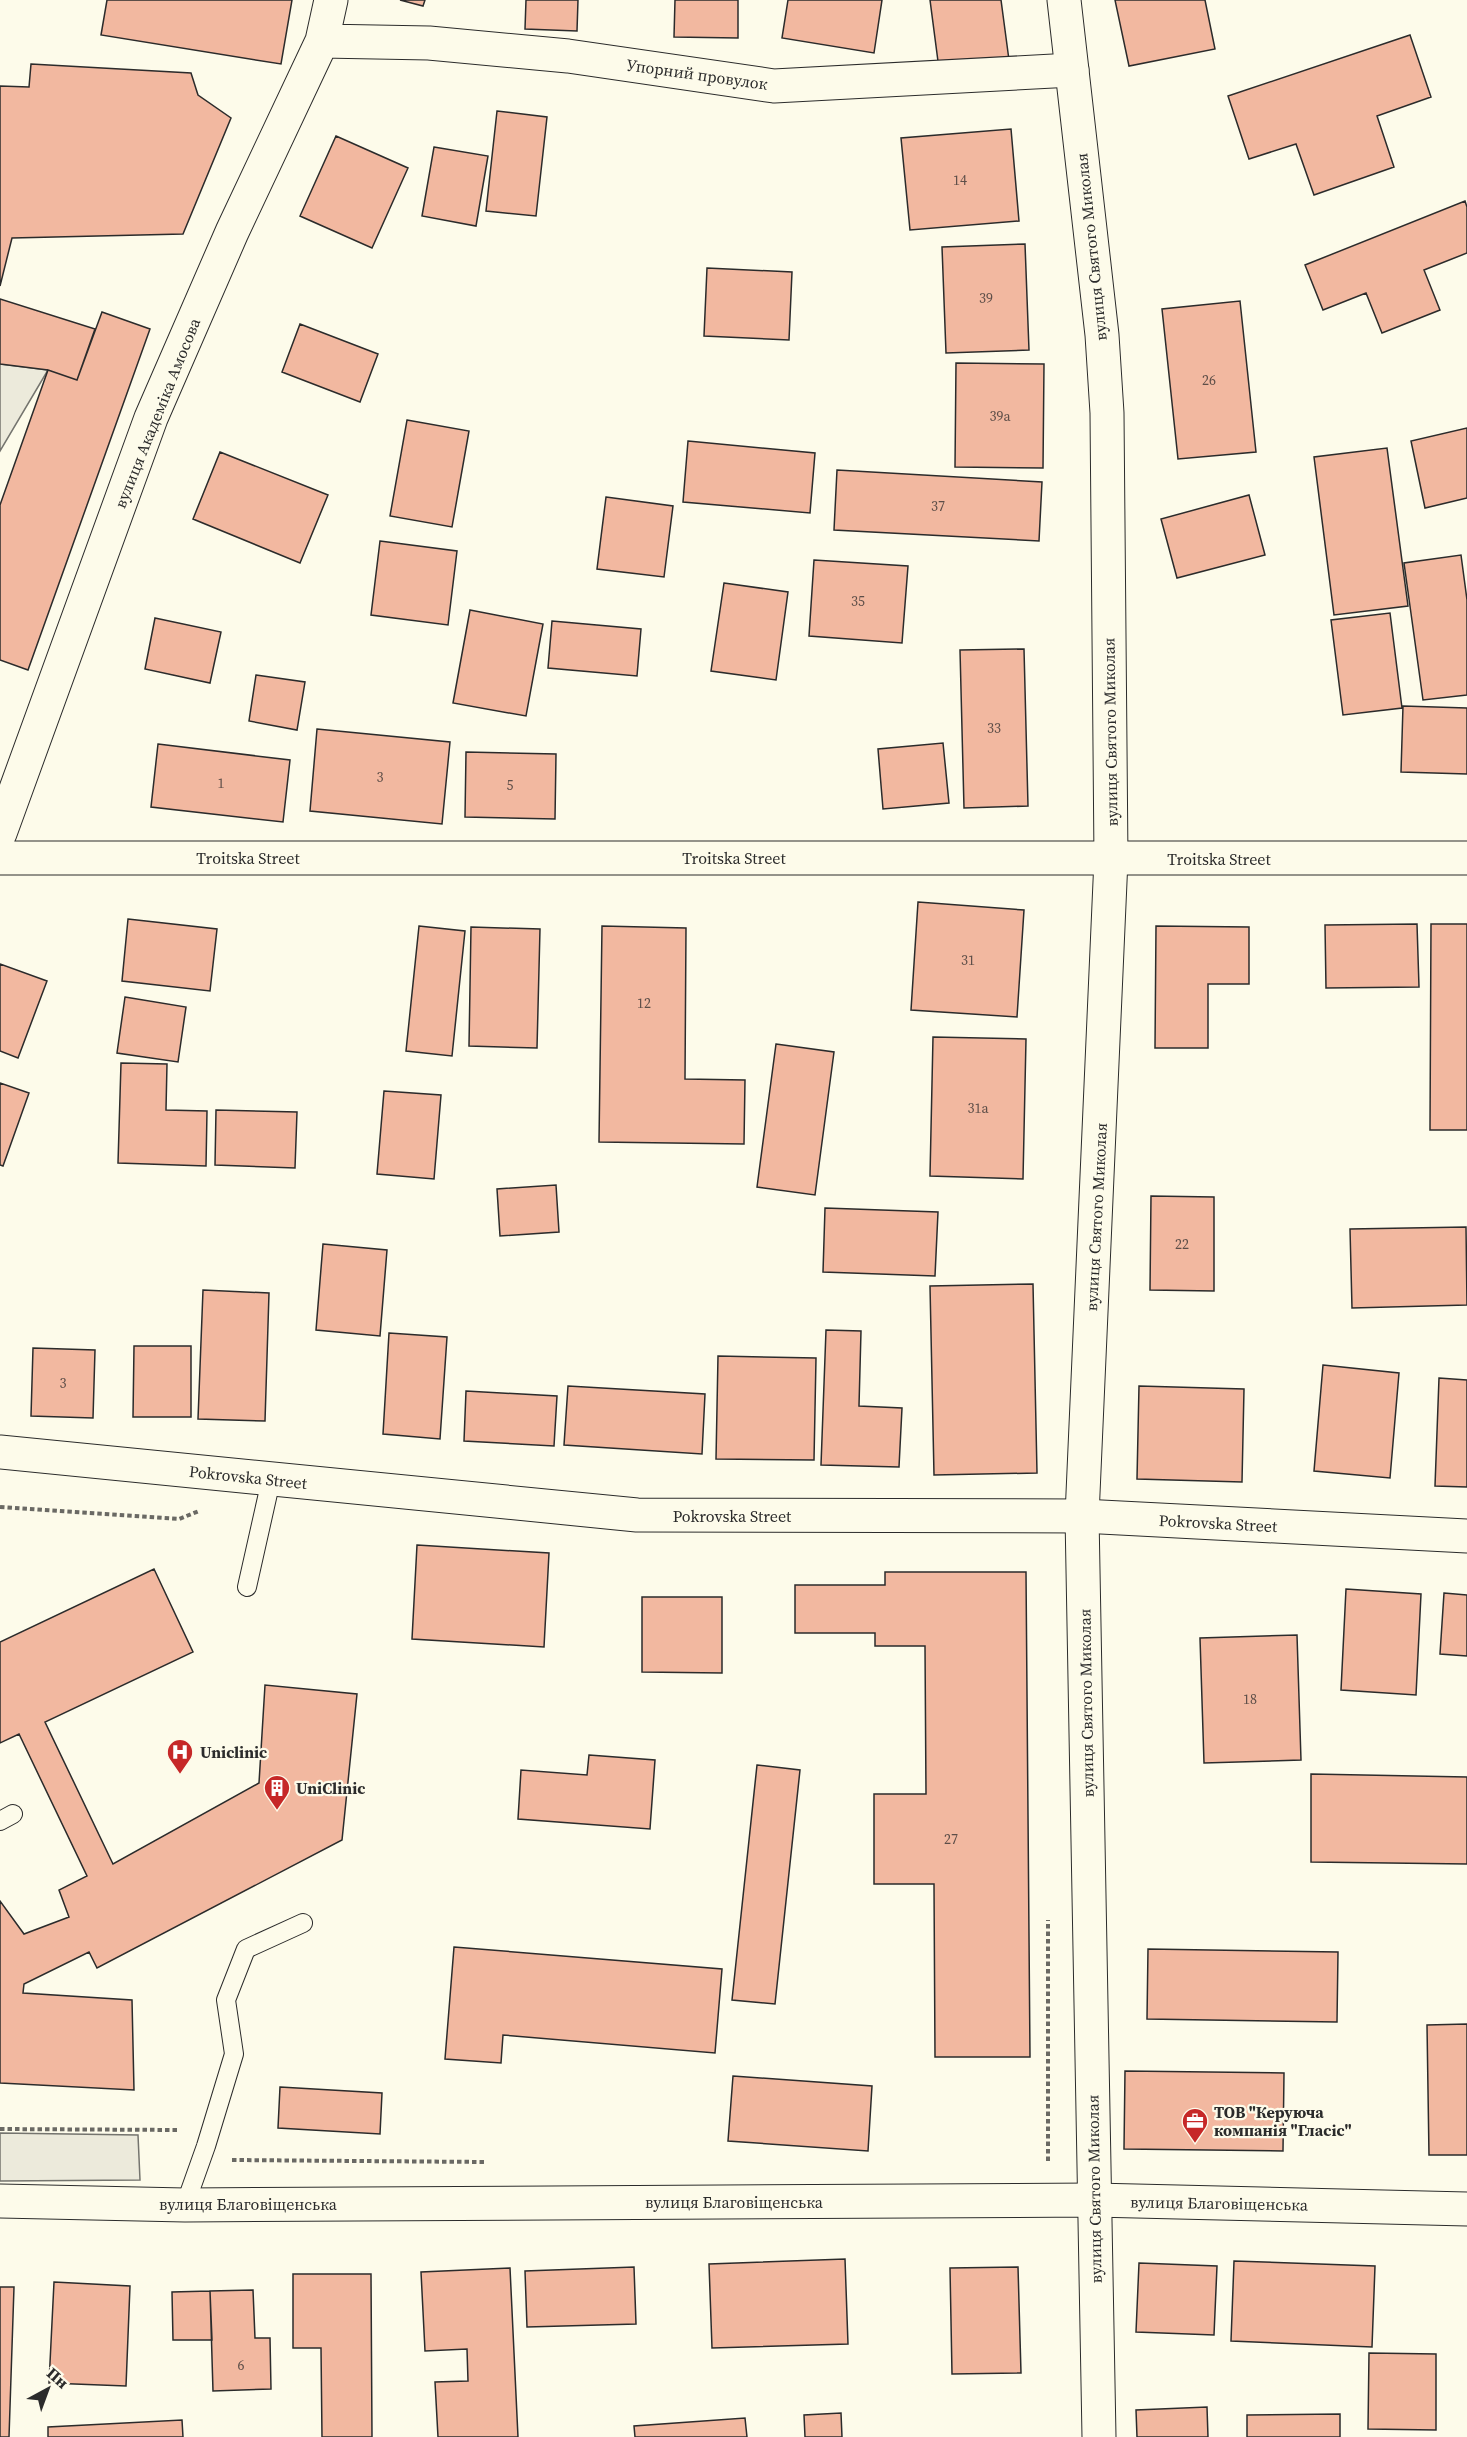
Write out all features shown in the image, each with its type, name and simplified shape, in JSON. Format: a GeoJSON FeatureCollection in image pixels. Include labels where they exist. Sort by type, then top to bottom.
{"type":"FeatureCollection","features":[{"type":"Feature","properties":{"kind":"street","name":"вулиця Академіка Амосова"},"geometry":{"type":"LineString","coordinates":[[0,833],[151,418],[232,232],[322,41],[331,0]]}},
{"type":"Feature","properties":{"kind":"street","name":"вулиця Святого Миколая"},"geometry":{"type":"LineString","coordinates":[[1064,0],[1101,335],[1107,413],[1112,859],[1082,1516],[1099,2437]]}},
{"type":"Feature","properties":{"kind":"street","name":"Упорний провулок"},"geometry":{"type":"LineString","coordinates":[[322,41],[429,43],[568,56],[774,86],[1072,70]]}},
{"type":"Feature","properties":{"kind":"street","name":"Troitska Street"},"geometry":{"type":"LineString","coordinates":[[0,858],[1467,858]]}},
{"type":"Feature","properties":{"kind":"street","name":"Pokrovska Street"},"geometry":{"type":"LineString","coordinates":[[0,1452],[637,1515],[1082,1516],[1467,1536]]}},
{"type":"Feature","properties":{"kind":"street","name":"вулиця Благовіщенська"},"geometry":{"type":"LineString","coordinates":[[0,2201],[185,2205],[1094,2200],[1467,2209]]}},
{"type":"Feature","properties":{"kind":"lane"},"geometry":{"type":"LineString","coordinates":[[247,1587],[271,1480]]}},
{"type":"Feature","properties":{"kind":"lane"},"geometry":{"type":"LineString","coordinates":[[185,2205],[234,2054],[226,2000],[246,1949],[303,1923]]}},
{"type":"Feature","properties":{"kind":"path"},"geometry":{"type":"LineString","coordinates":[[0,1507],[179,1520],[200,1511]]}},
{"type":"Feature","properties":{"kind":"path"},"geometry":{"type":"LineString","coordinates":[[0,2129],[181,2130],[230,2160],[491,2162]]}},
{"type":"Feature","properties":{"kind":"shaded area"},"geometry":{"type":"Polygon","coordinates":[[[0,364],[48,370],[0,451],[0,364]]]}},
{"type":"Feature","properties":{"kind":"shaded area"},"geometry":{"type":"Polygon","coordinates":[[[0,2133],[138,2135],[140,2180],[0,2181],[0,2133]]]}},
{"type":"Feature","properties":{"kind":"building"},"geometry":{"type":"Polygon","coordinates":[[[107,0],[292,0],[281,64],[101,35],[107,0]]]}},
{"type":"Feature","properties":{"kind":"building"},"geometry":{"type":"Polygon","coordinates":[[[400,0],[425,0],[423,6],[400,0]]]}},
{"type":"Feature","properties":{"kind":"building"},"geometry":{"type":"Polygon","coordinates":[[[526,0],[578,0],[577,31],[525,29],[526,0]]]}},
{"type":"Feature","properties":{"kind":"building"},"geometry":{"type":"Polygon","coordinates":[[[675,0],[738,0],[738,38],[674,37],[675,0]]]}},
{"type":"Feature","properties":{"kind":"building"},"geometry":{"type":"Polygon","coordinates":[[[788,0],[882,0],[874,53],[782,38],[788,0]]]}},
{"type":"Feature","properties":{"kind":"building"},"geometry":{"type":"Polygon","coordinates":[[[930,0],[1001,0],[1009,60],[939,69],[930,0]]]}},
{"type":"Feature","properties":{"kind":"building"},"geometry":{"type":"Polygon","coordinates":[[[1115,0],[1205,0],[1215,49],[1129,66],[1115,0]]]}},
{"type":"Feature","properties":{"kind":"building"},"geometry":{"type":"Polygon","coordinates":[[[1410,35],[1431,97],[1377,116],[1394,167],[1314,195],[1296,144],[1249,159],[1228,96],[1410,35]]]}},
{"type":"Feature","properties":{"kind":"building"},"geometry":{"type":"Polygon","coordinates":[[[31,64],[191,73],[198,95],[231,118],[183,234],[12,238],[0,286],[0,86],[29,87],[31,64]]]}},
{"type":"Feature","properties":{"kind":"building"},"geometry":{"type":"Polygon","coordinates":[[[497,111],[547,117],[536,216],[486,211],[497,111]]]}},
{"type":"Feature","properties":{"kind":"building"},"geometry":{"type":"Polygon","coordinates":[[[1011,129],[1019,221],[910,230],[901,138],[1011,129]]]}},
{"type":"Feature","properties":{"kind":"building"},"geometry":{"type":"Polygon","coordinates":[[[336,136],[408,168],[372,248],[300,216],[336,136]]]}},
{"type":"Feature","properties":{"kind":"building"},"geometry":{"type":"Polygon","coordinates":[[[434,147],[488,156],[476,226],[422,216],[434,147]]]}},
{"type":"Feature","properties":{"kind":"building"},"geometry":{"type":"Polygon","coordinates":[[[1465,201],[1467,253],[1424,270],[1440,310],[1382,333],[1366,293],[1323,310],[1305,265],[1465,201]]]}},
{"type":"Feature","properties":{"kind":"building"},"geometry":{"type":"Polygon","coordinates":[[[1025,244],[1029,350],[946,353],[942,247],[1025,244]]]}},
{"type":"Feature","properties":{"kind":"building"},"geometry":{"type":"Polygon","coordinates":[[[707,268],[792,272],[789,340],[704,336],[707,268]]]}},
{"type":"Feature","properties":{"kind":"building"},"geometry":{"type":"Polygon","coordinates":[[[0,299],[95,329],[77,380],[48,370],[0,364],[0,299]]]}},
{"type":"Feature","properties":{"kind":"building"},"geometry":{"type":"Polygon","coordinates":[[[1240,301],[1256,452],[1178,459],[1162,309],[1240,301]]]}},
{"type":"Feature","properties":{"kind":"building"},"geometry":{"type":"Polygon","coordinates":[[[102,312],[150,329],[28,670],[0,660],[0,505],[48,370],[77,380],[102,312]]]}},
{"type":"Feature","properties":{"kind":"building"},"geometry":{"type":"Polygon","coordinates":[[[300,324],[378,354],[360,402],[282,372],[300,324]]]}},
{"type":"Feature","properties":{"kind":"building"},"geometry":{"type":"Polygon","coordinates":[[[956,363],[1044,364],[1043,468],[955,467],[956,363]]]}},
{"type":"Feature","properties":{"kind":"building"},"geometry":{"type":"Polygon","coordinates":[[[407,420],[469,431],[452,527],[390,516],[407,420]]]}},
{"type":"Feature","properties":{"kind":"building"},"geometry":{"type":"Polygon","coordinates":[[[1467,428],[1467,498],[1425,508],[1411,441],[1467,428]]]}},
{"type":"Feature","properties":{"kind":"building"},"geometry":{"type":"Polygon","coordinates":[[[688,441],[815,453],[810,513],[683,502],[688,441]]]}},
{"type":"Feature","properties":{"kind":"building"},"geometry":{"type":"Polygon","coordinates":[[[1387,448],[1408,606],[1334,615],[1314,457],[1387,448]]]}},
{"type":"Feature","properties":{"kind":"building"},"geometry":{"type":"Polygon","coordinates":[[[220,452],[328,495],[300,563],[193,519],[220,452]]]}},
{"type":"Feature","properties":{"kind":"building"},"geometry":{"type":"Polygon","coordinates":[[[837,470],[1042,482],[1039,541],[834,530],[837,470]]]}},
{"type":"Feature","properties":{"kind":"building"},"geometry":{"type":"Polygon","coordinates":[[[1249,495],[1265,555],[1177,578],[1161,519],[1249,495]]]}},
{"type":"Feature","properties":{"kind":"building"},"geometry":{"type":"Polygon","coordinates":[[[606,497],[673,506],[664,577],[597,569],[606,497]]]}},
{"type":"Feature","properties":{"kind":"building"},"geometry":{"type":"Polygon","coordinates":[[[380,541],[457,551],[448,625],[371,615],[380,541]]]}},
{"type":"Feature","properties":{"kind":"building"},"geometry":{"type":"Polygon","coordinates":[[[1461,555],[1467,600],[1467,695],[1423,700],[1404,563],[1461,555]]]}},
{"type":"Feature","properties":{"kind":"building"},"geometry":{"type":"Polygon","coordinates":[[[814,560],[908,566],[902,643],[809,636],[814,560]]]}},
{"type":"Feature","properties":{"kind":"building"},"geometry":{"type":"Polygon","coordinates":[[[724,583],[788,592],[776,680],[711,671],[724,583]]]}},
{"type":"Feature","properties":{"kind":"building"},"geometry":{"type":"Polygon","coordinates":[[[470,610],[543,624],[526,716],[453,703],[470,610]]]}},
{"type":"Feature","properties":{"kind":"building"},"geometry":{"type":"Polygon","coordinates":[[[1390,613],[1402,708],[1343,715],[1331,620],[1390,613]]]}},
{"type":"Feature","properties":{"kind":"building"},"geometry":{"type":"Polygon","coordinates":[[[155,618],[221,632],[210,683],[145,669],[155,618]]]}},
{"type":"Feature","properties":{"kind":"building"},"geometry":{"type":"Polygon","coordinates":[[[552,621],[641,629],[637,676],[548,668],[552,621]]]}},
{"type":"Feature","properties":{"kind":"building"},"geometry":{"type":"Polygon","coordinates":[[[1024,649],[1028,806],[964,808],[960,650],[1024,649]]]}},
{"type":"Feature","properties":{"kind":"building"},"geometry":{"type":"Polygon","coordinates":[[[256,675],[305,682],[297,730],[249,721],[256,675]]]}},
{"type":"Feature","properties":{"kind":"building"},"geometry":{"type":"Polygon","coordinates":[[[1403,706],[1467,708],[1467,774],[1401,772],[1403,706]]]}},
{"type":"Feature","properties":{"kind":"building"},"geometry":{"type":"Polygon","coordinates":[[[317,729],[450,742],[442,824],[310,811],[317,729]]]}},
{"type":"Feature","properties":{"kind":"building"},"geometry":{"type":"Polygon","coordinates":[[[943,743],[949,803],[883,809],[878,749],[943,743]]]}},
{"type":"Feature","properties":{"kind":"building"},"geometry":{"type":"Polygon","coordinates":[[[158,744],[290,760],[283,822],[151,807],[158,744]]]}},
{"type":"Feature","properties":{"kind":"building"},"geometry":{"type":"Polygon","coordinates":[[[466,752],[556,754],[555,819],[465,817],[466,752]]]}},
{"type":"Feature","properties":{"kind":"building"},"geometry":{"type":"Polygon","coordinates":[[[918,902],[1024,910],[1017,1017],[911,1010],[918,902]]]}},
{"type":"Feature","properties":{"kind":"building"},"geometry":{"type":"Polygon","coordinates":[[[128,919],[217,929],[210,991],[122,981],[128,919]]]}},
{"type":"Feature","properties":{"kind":"building"},"geometry":{"type":"Polygon","coordinates":[[[1417,924],[1419,987],[1326,988],[1325,925],[1417,924]]]}},
{"type":"Feature","properties":{"kind":"building"},"geometry":{"type":"Polygon","coordinates":[[[1431,924],[1467,924],[1467,1130],[1430,1130],[1431,924]]]}},
{"type":"Feature","properties":{"kind":"building"},"geometry":{"type":"Polygon","coordinates":[[[419,926],[465,931],[452,1056],[406,1051],[419,926]]]}},
{"type":"Feature","properties":{"kind":"building"},"geometry":{"type":"Polygon","coordinates":[[[602,926],[686,928],[685,1079],[745,1080],[744,1144],[599,1142],[602,926]]]}},
{"type":"Feature","properties":{"kind":"building"},"geometry":{"type":"Polygon","coordinates":[[[1156,926],[1249,927],[1249,984],[1208,984],[1208,1048],[1155,1048],[1156,926]]]}},
{"type":"Feature","properties":{"kind":"building"},"geometry":{"type":"Polygon","coordinates":[[[471,927],[540,929],[537,1048],[469,1046],[471,927]]]}},
{"type":"Feature","properties":{"kind":"building"},"geometry":{"type":"Polygon","coordinates":[[[0,964],[47,981],[18,1058],[0,1051],[0,964]]]}},
{"type":"Feature","properties":{"kind":"building"},"geometry":{"type":"Polygon","coordinates":[[[125,997],[186,1007],[178,1062],[117,1053],[125,997]]]}},
{"type":"Feature","properties":{"kind":"building"},"geometry":{"type":"Polygon","coordinates":[[[933,1037],[1026,1039],[1023,1179],[930,1176],[933,1037]]]}},
{"type":"Feature","properties":{"kind":"building"},"geometry":{"type":"Polygon","coordinates":[[[776,1044],[834,1052],[815,1195],[757,1187],[776,1044]]]}},
{"type":"Feature","properties":{"kind":"building"},"geometry":{"type":"Polygon","coordinates":[[[121,1063],[167,1064],[166,1110],[207,1111],[206,1166],[118,1163],[121,1063]]]}},
{"type":"Feature","properties":{"kind":"building"},"geometry":{"type":"Polygon","coordinates":[[[0,1083],[29,1093],[3,1166],[0,1165],[0,1083]]]}},
{"type":"Feature","properties":{"kind":"building"},"geometry":{"type":"Polygon","coordinates":[[[384,1091],[441,1095],[434,1179],[377,1174],[384,1091]]]}},
{"type":"Feature","properties":{"kind":"building"},"geometry":{"type":"Polygon","coordinates":[[[216,1110],[297,1112],[295,1168],[215,1165],[216,1110]]]}},
{"type":"Feature","properties":{"kind":"building"},"geometry":{"type":"Polygon","coordinates":[[[556,1185],[559,1232],[500,1236],[497,1189],[556,1185]]]}},
{"type":"Feature","properties":{"kind":"building"},"geometry":{"type":"Polygon","coordinates":[[[1151,1196],[1214,1197],[1214,1291],[1150,1290],[1151,1196]]]}},
{"type":"Feature","properties":{"kind":"building"},"geometry":{"type":"Polygon","coordinates":[[[825,1208],[938,1212],[935,1276],[823,1272],[825,1208]]]}},
{"type":"Feature","properties":{"kind":"building"},"geometry":{"type":"Polygon","coordinates":[[[1466,1227],[1467,1305],[1352,1308],[1350,1229],[1466,1227]]]}},
{"type":"Feature","properties":{"kind":"building"},"geometry":{"type":"Polygon","coordinates":[[[323,1244],[387,1250],[380,1336],[316,1330],[323,1244]]]}},
{"type":"Feature","properties":{"kind":"building"},"geometry":{"type":"Polygon","coordinates":[[[1033,1284],[1037,1473],[934,1475],[930,1286],[1033,1284]]]}},
{"type":"Feature","properties":{"kind":"building"},"geometry":{"type":"Polygon","coordinates":[[[203,1290],[269,1293],[265,1421],[198,1419],[203,1290]]]}},
{"type":"Feature","properties":{"kind":"building"},"geometry":{"type":"Polygon","coordinates":[[[826,1330],[861,1331],[859,1406],[902,1408],[899,1467],[821,1465],[826,1330]]]}},
{"type":"Feature","properties":{"kind":"building"},"geometry":{"type":"Polygon","coordinates":[[[389,1333],[447,1337],[440,1439],[383,1434],[389,1333]]]}},
{"type":"Feature","properties":{"kind":"building"},"geometry":{"type":"Polygon","coordinates":[[[134,1346],[191,1346],[191,1417],[133,1417],[134,1346]]]}},
{"type":"Feature","properties":{"kind":"building"},"geometry":{"type":"Polygon","coordinates":[[[33,1348],[95,1350],[93,1418],[31,1416],[33,1348]]]}},
{"type":"Feature","properties":{"kind":"building"},"geometry":{"type":"Polygon","coordinates":[[[718,1356],[816,1358],[814,1460],[716,1459],[718,1356]]]}},
{"type":"Feature","properties":{"kind":"building"},"geometry":{"type":"Polygon","coordinates":[[[1323,1365],[1399,1373],[1390,1478],[1314,1471],[1323,1365]]]}},
{"type":"Feature","properties":{"kind":"building"},"geometry":{"type":"Polygon","coordinates":[[[1439,1378],[1467,1380],[1467,1487],[1435,1486],[1439,1378]]]}},
{"type":"Feature","properties":{"kind":"building"},"geometry":{"type":"Polygon","coordinates":[[[568,1386],[705,1394],[702,1454],[564,1445],[568,1386]]]}},
{"type":"Feature","properties":{"kind":"building"},"geometry":{"type":"Polygon","coordinates":[[[1139,1386],[1244,1389],[1242,1482],[1137,1479],[1139,1386]]]}},
{"type":"Feature","properties":{"kind":"building"},"geometry":{"type":"Polygon","coordinates":[[[466,1391],[557,1396],[554,1446],[464,1441],[466,1391]]]}},
{"type":"Feature","properties":{"kind":"building"},"geometry":{"type":"Polygon","coordinates":[[[417,1545],[549,1553],[544,1647],[412,1639],[417,1545]]]}},
{"type":"Feature","properties":{"kind":"building","name":"UniСlinic"},"geometry":{"type":"Polygon","coordinates":[[[154,1569],[193,1652],[45,1722],[113,1864],[259,1783],[265,1685],[357,1694],[342,1840],[97,1968],[89,1952],[24,1984],[23,1993],[132,2000],[134,2090],[0,2083],[0,1901],[24,1934],[69,1917],[59,1890],[87,1876],[19,1734],[0,1743],[0,1642],[154,1569]]]}},
{"type":"Feature","properties":{"kind":"building"},"geometry":{"type":"Polygon","coordinates":[[[885,1572],[1026,1572],[1030,2057],[935,2057],[934,1884],[874,1884],[874,1794],[926,1794],[925,1646],[875,1646],[875,1633],[795,1633],[795,1585],[885,1585],[885,1572]]]}},
{"type":"Feature","properties":{"kind":"building"},"geometry":{"type":"Polygon","coordinates":[[[1346,1589],[1421,1594],[1416,1695],[1341,1690],[1346,1589]]]}},
{"type":"Feature","properties":{"kind":"building"},"geometry":{"type":"Polygon","coordinates":[[[1444,1593],[1467,1595],[1467,1656],[1440,1654],[1444,1593]]]}},
{"type":"Feature","properties":{"kind":"building"},"geometry":{"type":"Polygon","coordinates":[[[642,1597],[722,1597],[722,1673],[642,1672],[642,1597]]]}},
{"type":"Feature","properties":{"kind":"building"},"geometry":{"type":"Polygon","coordinates":[[[1297,1635],[1301,1760],[1204,1763],[1200,1638],[1297,1635]]]}},
{"type":"Feature","properties":{"kind":"building"},"geometry":{"type":"Polygon","coordinates":[[[589,1755],[655,1760],[650,1829],[518,1819],[521,1770],[587,1775],[589,1755]]]}},
{"type":"Feature","properties":{"kind":"building"},"geometry":{"type":"Polygon","coordinates":[[[757,1765],[800,1770],[775,2004],[732,2000],[757,1765]]]}},
{"type":"Feature","properties":{"kind":"building"},"geometry":{"type":"Polygon","coordinates":[[[1311,1774],[1467,1777],[1467,1864],[1311,1862],[1311,1774]]]}},
{"type":"Feature","properties":{"kind":"building"},"geometry":{"type":"Polygon","coordinates":[[[454,1947],[722,1969],[715,2053],[503,2035],[501,2063],[445,2059],[454,1947]]]}},
{"type":"Feature","properties":{"kind":"building"},"geometry":{"type":"Polygon","coordinates":[[[1148,1949],[1338,1952],[1337,2022],[1147,2019],[1148,1949]]]}},
{"type":"Feature","properties":{"kind":"building"},"geometry":{"type":"Polygon","coordinates":[[[1467,2024],[1467,2155],[1429,2155],[1427,2025],[1467,2024]]]}},
{"type":"Feature","properties":{"kind":"building"},"geometry":{"type":"Polygon","coordinates":[[[1125,2071],[1284,2073],[1283,2151],[1124,2149],[1125,2071]]]}},
{"type":"Feature","properties":{"kind":"building"},"geometry":{"type":"Polygon","coordinates":[[[733,2076],[872,2086],[868,2151],[728,2141],[733,2076]]]}},
{"type":"Feature","properties":{"kind":"building"},"geometry":{"type":"Polygon","coordinates":[[[280,2087],[382,2093],[380,2134],[278,2128],[280,2087]]]}},
{"type":"Feature","properties":{"kind":"building"},"geometry":{"type":"Polygon","coordinates":[[[845,2259],[848,2344],[712,2348],[709,2264],[845,2259]]]}},
{"type":"Feature","properties":{"kind":"building"},"geometry":{"type":"Polygon","coordinates":[[[1234,2261],[1375,2266],[1372,2347],[1231,2341],[1234,2261]]]}},
{"type":"Feature","properties":{"kind":"building"},"geometry":{"type":"Polygon","coordinates":[[[1139,2263],[1217,2266],[1214,2335],[1136,2332],[1139,2263]]]}},
{"type":"Feature","properties":{"kind":"building"},"geometry":{"type":"Polygon","coordinates":[[[634,2267],[636,2324],[527,2327],[525,2271],[634,2267]]]}},
{"type":"Feature","properties":{"kind":"building"},"geometry":{"type":"Polygon","coordinates":[[[1018,2267],[1021,2373],[952,2374],[950,2268],[1018,2267]]]}},
{"type":"Feature","properties":{"kind":"building"},"geometry":{"type":"Polygon","coordinates":[[[510,2268],[518,2437],[438,2437],[435,2382],[468,2381],[467,2349],[425,2351],[421,2272],[510,2268]]]}},
{"type":"Feature","properties":{"kind":"building"},"geometry":{"type":"Polygon","coordinates":[[[293,2274],[371,2274],[372,2437],[322,2437],[321,2348],[293,2348],[293,2274]]]}},
{"type":"Feature","properties":{"kind":"building"},"geometry":{"type":"Polygon","coordinates":[[[54,2282],[130,2286],[126,2386],[49,2383],[54,2282]]]}},
{"type":"Feature","properties":{"kind":"building"},"geometry":{"type":"Polygon","coordinates":[[[0,2287],[14,2287],[9,2437],[0,2437],[0,2287]]]}},
{"type":"Feature","properties":{"kind":"building"},"geometry":{"type":"Polygon","coordinates":[[[253,2290],[255,2338],[270,2338],[271,2389],[213,2391],[210,2291],[253,2290]]]}},
{"type":"Feature","properties":{"kind":"building"},"geometry":{"type":"Polygon","coordinates":[[[210,2291],[212,2340],[173,2340],[172,2292],[210,2291]]]}},
{"type":"Feature","properties":{"kind":"building"},"geometry":{"type":"Polygon","coordinates":[[[1369,2353],[1436,2354],[1436,2430],[1368,2429],[1369,2353]]]}},
{"type":"Feature","properties":{"kind":"building"},"geometry":{"type":"Polygon","coordinates":[[[1207,2407],[1208,2437],[1137,2437],[1136,2410],[1207,2407]]]}},
{"type":"Feature","properties":{"kind":"building"},"geometry":{"type":"Polygon","coordinates":[[[841,2413],[842,2437],[805,2437],[804,2415],[841,2413]]]}},
{"type":"Feature","properties":{"kind":"building"},"geometry":{"type":"Polygon","coordinates":[[[1340,2414],[1340,2437],[1247,2437],[1247,2415],[1340,2414]]]}},
{"type":"Feature","properties":{"kind":"building"},"geometry":{"type":"Polygon","coordinates":[[[745,2418],[747,2437],[635,2437],[634,2426],[745,2418]]]}},
{"type":"Feature","properties":{"kind":"building"},"geometry":{"type":"Polygon","coordinates":[[[182,2420],[183,2437],[48,2437],[48,2427],[182,2420]]]}},
{"type":"Feature","properties":{"kind":"place","name":"Uniclinic"},"geometry":{"type":"Point","coordinates":[180,1775]}},
{"type":"Feature","properties":{"kind":"place","name":"UniСlinic"},"geometry":{"type":"Point","coordinates":[277,1811]}},
{"type":"Feature","properties":{"kind":"place","name":"ТОВ \"Керуюча компанія \"Гласіс\""},"geometry":{"type":"Point","coordinates":[1195,2144]}}]}
